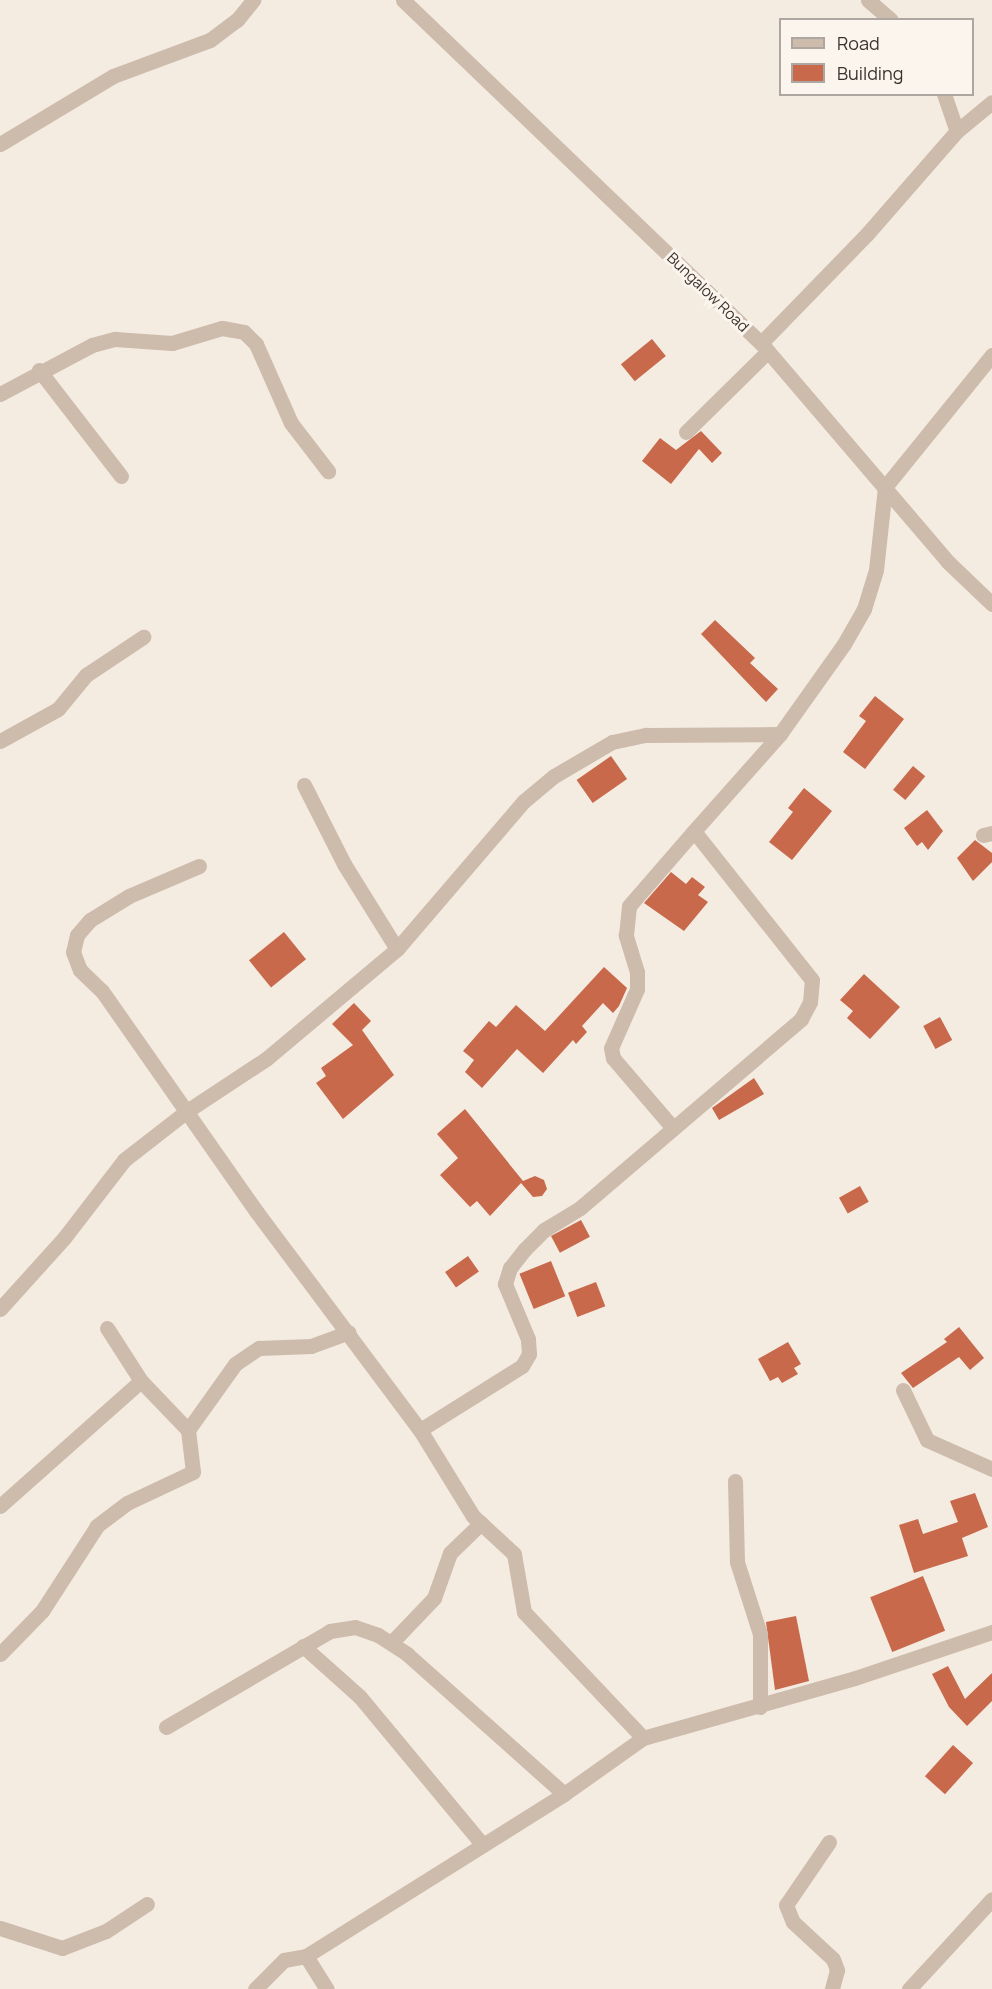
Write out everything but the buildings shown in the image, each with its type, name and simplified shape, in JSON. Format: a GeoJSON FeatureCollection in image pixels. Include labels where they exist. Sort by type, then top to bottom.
{"type":"FeatureCollection","features":[{"type":"Feature","properties":{"kind":"street"},"geometry":{"type":"LineString","coordinates":[[0,144],[113,76],[210,40],[237,20],[253,0]]}},
{"type":"Feature","properties":{"kind":"street","name":"Bungalow Road"},"geometry":{"type":"LineString","coordinates":[[402,0],[764,347],[948,562],[992,604]]}},
{"type":"Feature","properties":{"kind":"street"},"geometry":{"type":"LineString","coordinates":[[867,0],[889,18]]}},
{"type":"Feature","properties":{"kind":"street"},"geometry":{"type":"LineString","coordinates":[[945,96],[957,131]]}},
{"type":"Feature","properties":{"kind":"street"},"geometry":{"type":"LineString","coordinates":[[686,432],[867,234],[957,131],[992,102]]}},
{"type":"Feature","properties":{"kind":"street"},"geometry":{"type":"LineString","coordinates":[[0,394],[39,370],[115,339],[172,343],[222,328],[244,332],[256,344],[291,423],[328,471]]}},
{"type":"Feature","properties":{"kind":"street"},"geometry":{"type":"LineString","coordinates":[[673,1128],[614,1058],[611,1048],[637,989],[637,972],[626,935],[629,906],[780,734],[864,609],[876,570],[885,487],[992,355]]}},
{"type":"Feature","properties":{"kind":"street"},"geometry":{"type":"LineString","coordinates":[[39,370],[121,476]]}},
{"type":"Feature","properties":{"kind":"street"},"geometry":{"type":"LineString","coordinates":[[0,741],[58,709],[86,675],[143,637]]}},
{"type":"Feature","properties":{"kind":"street"},"geometry":{"type":"LineString","coordinates":[[0,1309],[64,1238],[124,1160],[187,1111],[266,1059],[398,949],[524,801],[554,776],[597,750],[646,735],[780,734]]}},
{"type":"Feature","properties":{"kind":"street"},"geometry":{"type":"LineString","coordinates":[[304,785],[344,864],[398,949]]}},
{"type":"Feature","properties":{"kind":"street"},"geometry":{"type":"LineString","coordinates":[[420,1430],[522,1366],[529,1354],[528,1339],[505,1284],[510,1268],[544,1230],[580,1208],[801,1019],[810,1002],[812,980],[694,831]]}},
{"type":"Feature","properties":{"kind":"street"},"geometry":{"type":"LineString","coordinates":[[199,866],[129,896],[90,920],[77,935],[73,952],[80,970],[102,991],[256,1211],[349,1332],[420,1430],[481,1523],[514,1554],[524,1612],[643,1738]]}},
{"type":"Feature","properties":{"kind":"street"},"geometry":{"type":"LineString","coordinates":[[0,1654],[42,1611],[97,1526],[127,1503],[189,1475],[196,1462],[188,1430],[141,1382],[107,1328]]}},
{"type":"Feature","properties":{"kind":"street"},"geometry":{"type":"LineString","coordinates":[[188,1430],[235,1364],[259,1348],[311,1346],[349,1332]]}},
{"type":"Feature","properties":{"kind":"street"},"geometry":{"type":"LineString","coordinates":[[0,1506],[141,1382]]}},
{"type":"Feature","properties":{"kind":"street"},"geometry":{"type":"LineString","coordinates":[[903,1390],[927,1440],[992,1469]]}},
{"type":"Feature","properties":{"kind":"street"},"geometry":{"type":"LineString","coordinates":[[735,1481],[737,1562],[760,1634],[760,1707]]}},
{"type":"Feature","properties":{"kind":"street"},"geometry":{"type":"LineString","coordinates":[[392,1642],[434,1598],[450,1553],[481,1523]]}},
{"type":"Feature","properties":{"kind":"street"},"geometry":{"type":"LineString","coordinates":[[166,1727],[303,1646],[344,1627],[365,1630],[392,1642],[564,1794]]}},
{"type":"Feature","properties":{"kind":"street"},"geometry":{"type":"LineString","coordinates":[[255,1989],[284,1960],[306,1956],[564,1794],[643,1738],[760,1707],[992,1632]]}},
{"type":"Feature","properties":{"kind":"street"},"geometry":{"type":"LineString","coordinates":[[303,1646],[354,1691],[483,1845]]}},
{"type":"Feature","properties":{"kind":"street"},"geometry":{"type":"LineString","coordinates":[[829,1842],[786,1905],[793,1922],[833,1959],[837,1970],[832,1989]]}},
{"type":"Feature","properties":{"kind":"street"},"geometry":{"type":"LineString","coordinates":[[909,1989],[992,1899]]}},
{"type":"Feature","properties":{"kind":"street"},"geometry":{"type":"LineString","coordinates":[[0,1928],[62,1948],[106,1931],[147,1904]]}},
{"type":"Feature","properties":{"kind":"street"},"geometry":{"type":"LineString","coordinates":[[306,1956],[327,1989]]}}]}
